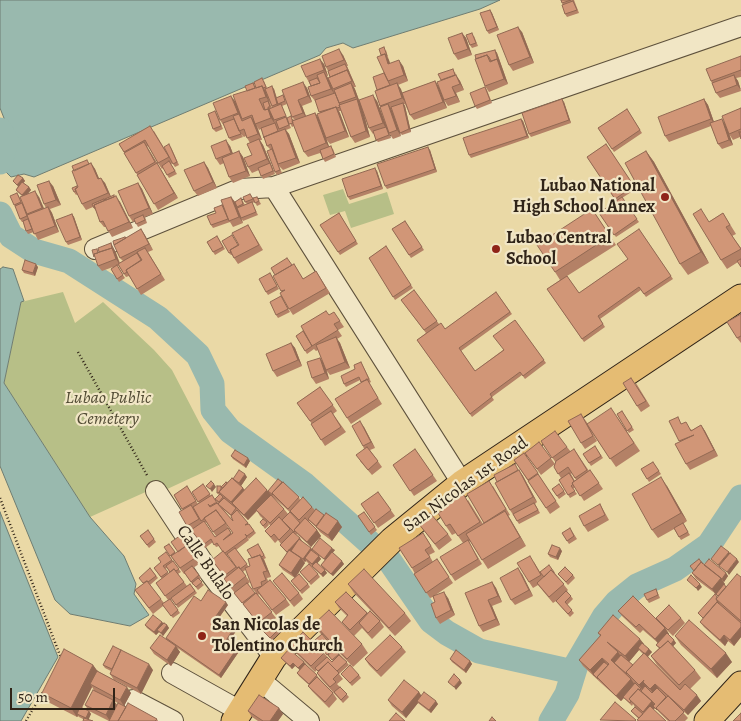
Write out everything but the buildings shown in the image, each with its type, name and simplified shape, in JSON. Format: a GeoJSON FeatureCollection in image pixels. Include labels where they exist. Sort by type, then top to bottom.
{"type":"FeatureCollection","features":[{"type":"Feature","properties":{"kind":"main road","name":"San Nicolas 1st Road"},"geometry":{"type":"LineString","coordinates":[[237,716],[274,657],[392,540],[462,483],[741,297]]}},
{"type":"Feature","properties":{"kind":"main road"},"geometry":{"type":"LineString","coordinates":[[707,721],[741,684]]}},
{"type":"Feature","properties":{"kind":"street"},"geometry":{"type":"LineString","coordinates":[[95,249],[240,189],[274,187],[741,26]]}},
{"type":"Feature","properties":{"kind":"street"},"geometry":{"type":"LineString","coordinates":[[274,187],[462,483]]}},
{"type":"Feature","properties":{"kind":"street","name":"Calle Bulalo"},"geometry":{"type":"LineString","coordinates":[[156,490],[210,573],[274,657]]}},
{"type":"Feature","properties":{"kind":"street"},"geometry":{"type":"LineString","coordinates":[[172,673],[237,716]]}},
{"type":"Feature","properties":{"kind":"street"},"geometry":{"type":"LineString","coordinates":[[260,680],[308,721]]}},
{"type":"Feature","properties":{"kind":"street"},"geometry":{"type":"LineString","coordinates":[[132,700],[173,721]]}},
{"type":"Feature","properties":{"kind":"path"},"geometry":{"type":"LineString","coordinates":[[78,352],[156,490]]}},
{"type":"Feature","properties":{"kind":"path"},"geometry":{"type":"LineString","coordinates":[[0,498],[58,648],[61,657],[59,662]]}},
{"type":"Feature","properties":{"kind":"path"},"geometry":{"type":"LineString","coordinates":[[26,721],[44,690]]}},
{"type":"Feature","properties":{"kind":"green space"},"geometry":{"type":"Polygon","coordinates":[[[343,189],[349,204],[387,192],[394,214],[351,228],[345,211],[330,215],[323,195],[343,189]]]}},
{"type":"Feature","properties":{"kind":"green space","name":"Lubao Public Cemetery"},"geometry":{"type":"Polygon","coordinates":[[[63,292],[75,323],[103,302],[154,350],[172,370],[221,464],[163,491],[150,490],[90,517],[4,383],[21,302],[63,292]]]}},
{"type":"Feature","properties":{"kind":"water"},"geometry":{"type":"Polygon","coordinates":[[[0,0],[500,0],[480,9],[353,48],[343,43],[326,48],[320,55],[34,177],[24,174],[11,177],[6,172],[13,141],[0,108],[0,0]]]}},
{"type":"Feature","properties":{"kind":"water"},"geometry":{"type":"Polygon","coordinates":[[[3,267],[13,269],[24,301],[21,302],[4,383],[90,517],[124,556],[136,584],[134,594],[149,615],[130,626],[70,614],[55,600],[0,466],[0,269],[3,267]]]}},
{"type":"Feature","properties":{"kind":"water"},"geometry":{"type":"Polygon","coordinates":[[[0,512],[58,657],[21,721],[0,721],[0,512]]]}},
{"type":"Feature","properties":{"kind":"waterway"},"geometry":{"type":"LineString","coordinates":[[0,130],[6,141],[0,162]]}},
{"type":"Feature","properties":{"kind":"waterway"},"geometry":{"type":"LineString","coordinates":[[0,214],[11,236],[34,251],[69,261],[158,318],[198,355],[212,384],[213,410],[230,431],[305,485],[389,560],[431,621],[447,633],[479,651],[573,672]]}},
{"type":"Feature","properties":{"kind":"waterway"},"geometry":{"type":"LineString","coordinates":[[551,721],[567,694],[576,665],[604,617],[617,602],[637,586],[675,569],[709,545],[741,497]]}},
{"type":"Feature","properties":{"kind":"place","name":"Lubao National High School Annex"},"geometry":{"type":"Point","coordinates":[665,197]}},
{"type":"Feature","properties":{"kind":"place","name":"Lubao Central School"},"geometry":{"type":"Point","coordinates":[496,249]}},
{"type":"Feature","properties":{"kind":"place","name":"San Nicolas de Tolentino Church"},"geometry":{"type":"Point","coordinates":[202,636]}}]}
